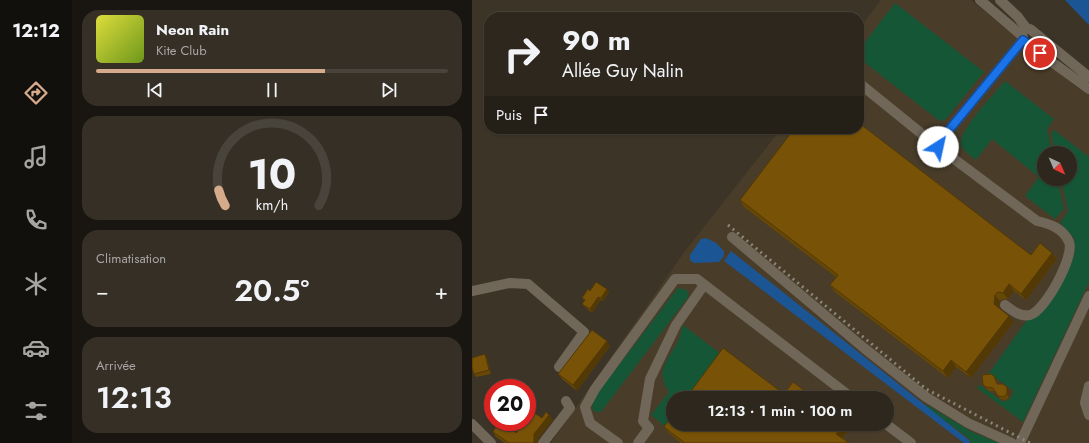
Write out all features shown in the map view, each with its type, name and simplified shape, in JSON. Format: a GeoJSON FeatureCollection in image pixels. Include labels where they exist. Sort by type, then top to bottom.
{"type":"FeatureCollection","features":[{"type":"Feature","properties":{"kind":"street"},"geometry":{"type":"LineString","coordinates":[[980,0],[1089,89]]}},
{"type":"Feature","properties":{"kind":"street"},"geometry":{"type":"LineString","coordinates":[[1000,0],[1018,17],[1023,34]]}},
{"type":"Feature","properties":{"kind":"street"},"geometry":{"type":"LineString","coordinates":[[938,147],[949,130],[1023,34],[1030,29],[1089,77]]}},
{"type":"Feature","properties":{"kind":"street"},"geometry":{"type":"LineString","coordinates":[[864,87],[938,147],[1037,220],[1054,225],[1069,241],[1069,254],[1060,277],[1042,308],[1030,315],[1022,315],[1016,314],[1005,306]]}},
{"type":"Feature","properties":{"kind":"street"},"geometry":{"type":"LineString","coordinates":[[732,237],[864,348],[926,397],[968,423],[1012,443]]}},
{"type":"Feature","properties":{"kind":"street"},"geometry":{"type":"LineString","coordinates":[[618,443],[590,423],[585,407],[595,389],[676,279],[697,280],[843,391]]}},
{"type":"Feature","properties":{"kind":"street"},"geometry":{"type":"LineString","coordinates":[[472,291],[510,283],[528,284],[584,332],[559,367]]}},
{"type":"Feature","properties":{"kind":"street"},"geometry":{"type":"LineString","coordinates":[[638,443],[649,428],[643,421],[650,379],[676,326],[704,285]]}},
{"type":"Feature","properties":{"kind":"street"},"geometry":{"type":"LineString","coordinates":[[1020,443],[1089,296]]}},
{"type":"Feature","properties":{"kind":"street"},"geometry":{"type":"LineString","coordinates":[[1089,386],[1085,403],[1089,415]]}},
{"type":"Feature","properties":{"kind":"street"},"geometry":{"type":"LineString","coordinates":[[543,443],[570,408],[566,401]]}},
{"type":"Feature","properties":{"kind":"street"},"geometry":{"type":"LineString","coordinates":[[472,424],[491,443]]}},
{"type":"Feature","properties":{"kind":"street"},"geometry":{"type":"LineString","coordinates":[[894,430],[911,443]]}},
{"type":"Feature","properties":{"kind":"shaded area"},"geometry":{"type":"Polygon","coordinates":[[[881,0],[971,0],[1074,85],[1089,94],[1089,443],[551,443],[685,251],[777,134],[864,134],[864,22],[881,0]]]}},
{"type":"Feature","properties":{"kind":"green space"},"geometry":{"type":"Polygon","coordinates":[[[895,3],[984,72],[946,119],[941,121],[864,62],[864,43],[895,3]]]}},
{"type":"Feature","properties":{"kind":"green space"},"geometry":{"type":"Polygon","coordinates":[[[1005,81],[1054,119],[1047,129],[1051,146],[1037,146],[1037,175],[992,139],[976,160],[962,147],[961,139],[965,131],[1005,81]]]}},
{"type":"Feature","properties":{"kind":"green space"},"geometry":{"type":"Polygon","coordinates":[[[1054,130],[1075,146],[1054,146],[1051,134],[1054,130]]]}},
{"type":"Feature","properties":{"kind":"green space"},"geometry":{"type":"Polygon","coordinates":[[[1077,148],[1089,157],[1089,282],[1023,422],[977,388],[980,385],[1003,402],[1010,399],[1014,391],[989,373],[1027,320],[1067,272],[1073,259],[1075,249],[1074,238],[1060,223],[1068,211],[1063,186],[1077,186],[1077,148]]]}},
{"type":"Feature","properties":{"kind":"green space"},"geometry":{"type":"Polygon","coordinates":[[[1037,180],[1037,186],[1059,186],[1064,209],[1055,219],[1025,196],[1037,180]]]}},
{"type":"Feature","properties":{"kind":"green space"},"geometry":{"type":"Polygon","coordinates":[[[678,288],[687,290],[689,296],[601,412],[596,412],[592,409],[593,399],[678,288]]]}},
{"type":"Feature","properties":{"kind":"green space"},"geometry":{"type":"Polygon","coordinates":[[[683,325],[726,358],[700,391],[668,391],[665,385],[663,378],[664,367],[678,341],[683,325]]]}},
{"type":"Feature","properties":{"kind":"green space"},"geometry":{"type":"Polygon","coordinates":[[[666,396],[666,427],[651,415],[666,396]]]}},
{"type":"Feature","properties":{"kind":"green space"},"geometry":{"type":"Polygon","coordinates":[[[927,405],[972,432],[999,443],[970,443],[970,439],[926,407],[927,405]]]}},
{"type":"Feature","properties":{"kind":"water"},"geometry":{"type":"Polygon","coordinates":[[[1065,0],[1089,0],[1089,25],[1088,24],[1065,0]]]}},
{"type":"Feature","properties":{"kind":"water"},"geometry":{"type":"Polygon","coordinates":[[[706,238],[716,243],[724,251],[724,256],[719,262],[694,263],[690,260],[690,255],[701,239],[706,238]]]}},
{"type":"Feature","properties":{"kind":"water"},"geometry":{"type":"Polygon","coordinates":[[[731,251],[969,440],[970,443],[964,443],[724,261],[731,251]]]}},
{"type":"Feature","properties":{"kind":"building"},"geometry":{"type":"Polygon","coordinates":[[[864,127],[1031,255],[1040,243],[1052,253],[1021,294],[1009,284],[1003,293],[998,292],[995,295],[994,304],[1009,316],[966,372],[951,360],[943,371],[830,285],[838,275],[740,200],[790,134],[864,134],[864,127]]]}},
{"type":"Feature","properties":{"kind":"building"},"geometry":{"type":"Polygon","coordinates":[[[596,282],[607,289],[601,298],[598,297],[590,309],[582,304],[585,300],[582,298],[588,289],[590,291],[596,282]]]}},
{"type":"Feature","properties":{"kind":"building"},"geometry":{"type":"Polygon","coordinates":[[[592,330],[607,341],[573,385],[558,374],[592,330]]]}},
{"type":"Feature","properties":{"kind":"building"},"geometry":{"type":"Polygon","coordinates":[[[723,348],[780,391],[691,391],[723,348]]]}},
{"type":"Feature","properties":{"kind":"building"},"geometry":{"type":"Polygon","coordinates":[[[485,354],[489,370],[474,374],[472,358],[485,354]]]}},
{"type":"Feature","properties":{"kind":"building"},"geometry":{"type":"Polygon","coordinates":[[[991,374],[994,376],[997,384],[1003,384],[1007,387],[1007,394],[1003,397],[998,396],[993,388],[983,385],[982,375],[991,374]]]}},
{"type":"Feature","properties":{"kind":"building"},"geometry":{"type":"Polygon","coordinates":[[[793,382],[805,391],[786,391],[793,382]]]}},
{"type":"Feature","properties":{"kind":"building"},"geometry":{"type":"Polygon","coordinates":[[[546,412],[549,415],[534,434],[534,443],[509,443],[493,432],[513,431],[516,433],[517,431],[536,431],[536,414],[542,418],[546,412]]]}},
{"type":"Feature","properties":{"kind":"building"},"geometry":{"type":"Polygon","coordinates":[[[669,431],[838,431],[836,434],[849,443],[685,443],[669,431]]]}},
{"type":"Feature","properties":{"kind":"railway"},"geometry":{"type":"LineString","coordinates":[[728,225],[926,389],[1030,443]]}},
{"type":"Feature","properties":{"kind":"route"},"geometry":{"type":"LineString","coordinates":[[938,147],[949,130],[1023,40],[1040,53]]}}]}
